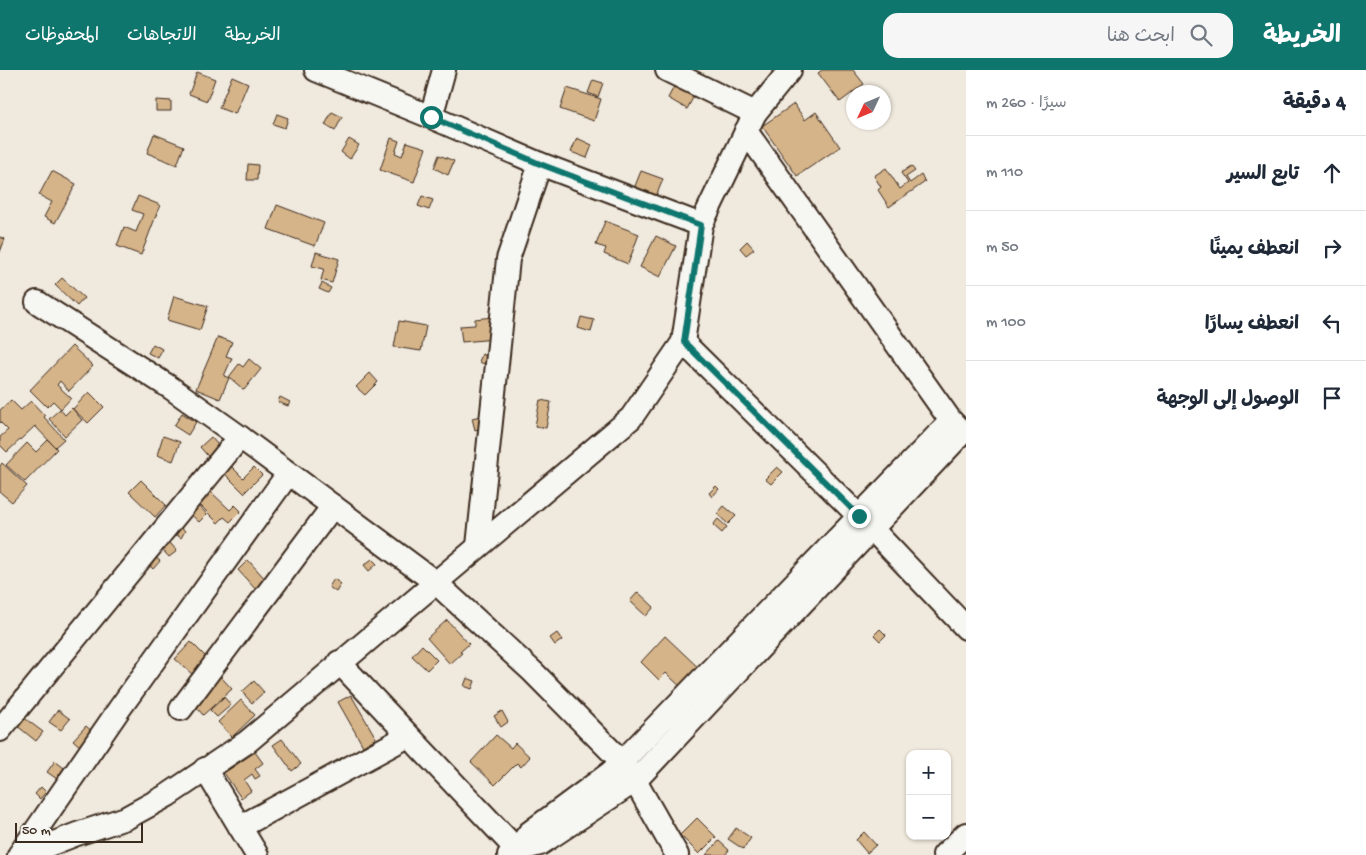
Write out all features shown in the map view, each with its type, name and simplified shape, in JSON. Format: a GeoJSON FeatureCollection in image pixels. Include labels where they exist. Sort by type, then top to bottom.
{"type":"FeatureCollection","features":[{"type":"Feature","properties":{"kind":"street"},"geometry":{"type":"LineString","coordinates":[[316,70],[540,164],[701,225]]}},
{"type":"Feature","properties":{"kind":"street"},"geometry":{"type":"LineString","coordinates":[[431,117],[444,70]]}},
{"type":"Feature","properties":{"kind":"street"},"geometry":{"type":"LineString","coordinates":[[515,853],[529,833],[622,762],[960,430],[751,122],[666,70]]}},
{"type":"Feature","properties":{"kind":"street"},"geometry":{"type":"LineString","coordinates":[[30,855],[41,848],[77,834],[126,818],[168,795],[246,742],[631,418],[684,342],[701,225],[751,122],[790,70]]}},
{"type":"Feature","properties":{"kind":"street"},"geometry":{"type":"LineString","coordinates":[[478,546],[508,259],[540,164]]}},
{"type":"Feature","properties":{"kind":"street"},"geometry":{"type":"LineString","coordinates":[[37,302],[171,388],[435,582],[533,672],[622,762],[635,781],[677,855]]}},
{"type":"Feature","properties":{"kind":"street"},"geometry":{"type":"LineString","coordinates":[[684,342],[865,523],[966,628]]}},
{"type":"Feature","properties":{"kind":"street"},"geometry":{"type":"LineString","coordinates":[[0,730],[240,438]]}},
{"type":"Feature","properties":{"kind":"street"},"geometry":{"type":"LineString","coordinates":[[18,855],[120,708],[288,474]]}},
{"type":"Feature","properties":{"kind":"street"},"geometry":{"type":"LineString","coordinates":[[181,709],[333,506]]}},
{"type":"Feature","properties":{"kind":"street"},"geometry":{"type":"LineString","coordinates":[[515,853],[540,844],[635,781],[865,523]]}},
{"type":"Feature","properties":{"kind":"street"},"geometry":{"type":"LineString","coordinates":[[339,662],[515,853]]}},
{"type":"Feature","properties":{"kind":"street"},"geometry":{"type":"LineString","coordinates":[[240,827],[408,736]]}},
{"type":"Feature","properties":{"kind":"street"},"geometry":{"type":"LineString","coordinates":[[205,769],[257,855]]}},
{"type":"Feature","properties":{"kind":"street"},"geometry":{"type":"LineString","coordinates":[[944,855],[966,834]]}},
{"type":"Feature","properties":{"kind":"building"},"geometry":{"type":"Polygon","coordinates":[[[822,70],[853,70],[864,84],[846,85],[846,98],[840,102],[818,73],[822,70]]]}},
{"type":"Feature","properties":{"kind":"building"},"geometry":{"type":"Polygon","coordinates":[[[197,72],[215,79],[207,101],[189,94],[197,72]]]}},
{"type":"Feature","properties":{"kind":"building"},"geometry":{"type":"Polygon","coordinates":[[[232,76],[248,83],[235,114],[219,108],[232,76]]]}},
{"type":"Feature","properties":{"kind":"building"},"geometry":{"type":"Polygon","coordinates":[[[593,80],[603,83],[598,97],[588,93],[593,80]]]}},
{"type":"Feature","properties":{"kind":"building"},"geometry":{"type":"Polygon","coordinates":[[[676,83],[695,94],[687,109],[668,98],[676,83]]]}},
{"type":"Feature","properties":{"kind":"building"},"geometry":{"type":"Polygon","coordinates":[[[567,88],[601,99],[594,121],[560,109],[567,88]]]}},
{"type":"Feature","properties":{"kind":"building"},"geometry":{"type":"Polygon","coordinates":[[[156,100],[171,101],[171,111],[156,111],[156,100]]]}},
{"type":"Feature","properties":{"kind":"building"},"geometry":{"type":"Polygon","coordinates":[[[794,104],[805,120],[816,112],[840,147],[797,176],[762,126],[794,104]]]}},
{"type":"Feature","properties":{"kind":"building"},"geometry":{"type":"Polygon","coordinates":[[[332,112],[342,117],[335,131],[325,125],[332,112]]]}},
{"type":"Feature","properties":{"kind":"building"},"geometry":{"type":"Polygon","coordinates":[[[277,114],[288,118],[285,128],[273,124],[277,114]]]}},
{"type":"Feature","properties":{"kind":"building"},"geometry":{"type":"Polygon","coordinates":[[[154,134],[184,146],[177,165],[147,153],[154,134]]]}},
{"type":"Feature","properties":{"kind":"building"},"geometry":{"type":"Polygon","coordinates":[[[391,138],[399,141],[395,153],[402,156],[407,142],[426,148],[414,182],[380,170],[391,138]]]}},
{"type":"Feature","properties":{"kind":"building"},"geometry":{"type":"Polygon","coordinates":[[[577,138],[592,145],[587,158],[571,152],[577,138]]]}},
{"type":"Feature","properties":{"kind":"building"},"geometry":{"type":"Polygon","coordinates":[[[349,139],[359,145],[350,159],[341,152],[349,139]]]}},
{"type":"Feature","properties":{"kind":"building"},"geometry":{"type":"Polygon","coordinates":[[[439,155],[454,161],[448,175],[434,168],[439,155]]]}},
{"type":"Feature","properties":{"kind":"building"},"geometry":{"type":"Polygon","coordinates":[[[248,164],[258,165],[257,180],[247,180],[248,164]]]}},
{"type":"Feature","properties":{"kind":"building"},"geometry":{"type":"Polygon","coordinates":[[[911,166],[915,171],[906,177],[910,183],[921,175],[925,182],[889,207],[878,190],[881,187],[874,176],[886,168],[900,189],[908,183],[901,173],[911,166]]]}},
{"type":"Feature","properties":{"kind":"building"},"geometry":{"type":"Polygon","coordinates":[[[52,171],[76,184],[55,223],[44,217],[52,202],[39,195],[52,171]]]}},
{"type":"Feature","properties":{"kind":"building"},"geometry":{"type":"Polygon","coordinates":[[[641,171],[663,179],[653,204],[631,196],[641,171]]]}},
{"type":"Feature","properties":{"kind":"building"},"geometry":{"type":"Polygon","coordinates":[[[138,196],[160,205],[141,255],[117,246],[124,227],[136,232],[143,214],[132,210],[138,196]]]}},
{"type":"Feature","properties":{"kind":"building"},"geometry":{"type":"Polygon","coordinates":[[[422,196],[433,200],[429,210],[418,206],[422,196]]]}},
{"type":"Feature","properties":{"kind":"building"},"geometry":{"type":"Polygon","coordinates":[[[277,205],[324,223],[315,246],[268,229],[277,205]]]}},
{"type":"Feature","properties":{"kind":"building"},"geometry":{"type":"Polygon","coordinates":[[[605,221],[639,234],[628,264],[604,254],[606,248],[596,245],[605,221]]]}},
{"type":"Feature","properties":{"kind":"building"},"geometry":{"type":"Polygon","coordinates":[[[656,236],[676,246],[660,277],[640,267],[656,236]]]}},
{"type":"Feature","properties":{"kind":"building"},"geometry":{"type":"Polygon","coordinates":[[[0,237],[5,239],[0,252],[0,237]]]}},
{"type":"Feature","properties":{"kind":"building"},"geometry":{"type":"Polygon","coordinates":[[[747,241],[754,249],[746,255],[740,248],[747,241]]]}},
{"type":"Feature","properties":{"kind":"building"},"geometry":{"type":"Polygon","coordinates":[[[316,252],[339,259],[332,283],[321,280],[324,269],[312,266],[316,252]]]}},
{"type":"Feature","properties":{"kind":"building"},"geometry":{"type":"Polygon","coordinates":[[[62,278],[84,298],[77,306],[55,285],[62,278]]]}},
{"type":"Feature","properties":{"kind":"building"},"geometry":{"type":"Polygon","coordinates":[[[322,283],[331,288],[328,293],[319,289],[322,283]]]}},
{"type":"Feature","properties":{"kind":"building"},"geometry":{"type":"Polygon","coordinates":[[[174,296],[208,306],[200,330],[167,320],[174,296]]]}},
{"type":"Feature","properties":{"kind":"building"},"geometry":{"type":"Polygon","coordinates":[[[493,317],[495,339],[462,342],[460,326],[475,325],[475,319],[493,317]]]}},
{"type":"Feature","properties":{"kind":"building"},"geometry":{"type":"Polygon","coordinates":[[[581,317],[594,320],[591,332],[578,328],[581,317]]]}},
{"type":"Feature","properties":{"kind":"building"},"geometry":{"type":"Polygon","coordinates":[[[399,321],[426,326],[421,351],[394,347],[399,321]]]}},
{"type":"Feature","properties":{"kind":"building"},"geometry":{"type":"Polygon","coordinates":[[[218,337],[232,342],[226,356],[232,358],[224,376],[229,378],[220,399],[196,389],[218,337]]]}},
{"type":"Feature","properties":{"kind":"building"},"geometry":{"type":"Polygon","coordinates":[[[153,344],[162,349],[158,358],[148,353],[153,344]]]}},
{"type":"Feature","properties":{"kind":"building"},"geometry":{"type":"Polygon","coordinates":[[[72,346],[93,366],[69,391],[60,381],[57,385],[71,398],[61,409],[53,401],[47,407],[30,390],[72,346]]]}},
{"type":"Feature","properties":{"kind":"building"},"geometry":{"type":"Polygon","coordinates":[[[482,354],[493,358],[490,366],[479,362],[482,354]]]}},
{"type":"Feature","properties":{"kind":"building"},"geometry":{"type":"Polygon","coordinates":[[[249,359],[261,369],[244,390],[229,377],[239,364],[243,367],[249,359]]]}},
{"type":"Feature","properties":{"kind":"building"},"geometry":{"type":"Polygon","coordinates":[[[370,373],[378,382],[365,395],[356,387],[370,373]]]}},
{"type":"Feature","properties":{"kind":"building"},"geometry":{"type":"Polygon","coordinates":[[[89,392],[104,407],[88,423],[73,409],[89,392]]]}},
{"type":"Feature","properties":{"kind":"building"},"geometry":{"type":"Polygon","coordinates":[[[280,397],[290,402],[288,406],[278,402],[280,397]]]}},
{"type":"Feature","properties":{"kind":"building"},"geometry":{"type":"Polygon","coordinates":[[[11,400],[21,410],[31,401],[64,439],[55,447],[35,426],[7,452],[0,445],[0,437],[8,430],[0,422],[0,410],[11,400]]]}},
{"type":"Feature","properties":{"kind":"building"},"geometry":{"type":"Polygon","coordinates":[[[540,400],[551,402],[546,428],[535,426],[540,400]]]}},
{"type":"Feature","properties":{"kind":"building"},"geometry":{"type":"Polygon","coordinates":[[[72,408],[82,420],[65,436],[49,419],[60,409],[65,415],[72,408]]]}},
{"type":"Feature","properties":{"kind":"building"},"geometry":{"type":"Polygon","coordinates":[[[182,413],[196,422],[188,435],[174,426],[182,413]]]}},
{"type":"Feature","properties":{"kind":"building"},"geometry":{"type":"Polygon","coordinates":[[[481,416],[484,427],[475,430],[472,418],[481,416]]]}},
{"type":"Feature","properties":{"kind":"building"},"geometry":{"type":"Polygon","coordinates":[[[163,436],[180,442],[173,461],[157,455],[163,436]]]}},
{"type":"Feature","properties":{"kind":"building"},"geometry":{"type":"Polygon","coordinates":[[[211,437],[223,451],[212,461],[200,447],[211,437]]]}},
{"type":"Feature","properties":{"kind":"building"},"geometry":{"type":"Polygon","coordinates":[[[48,440],[57,449],[25,482],[6,465],[27,443],[36,452],[48,440]]]}},
{"type":"Feature","properties":{"kind":"building"},"geometry":{"type":"Polygon","coordinates":[[[2,463],[27,486],[12,502],[0,492],[0,466],[2,463]]]}},
{"type":"Feature","properties":{"kind":"building"},"geometry":{"type":"Polygon","coordinates":[[[231,466],[243,478],[254,467],[262,475],[244,493],[224,473],[231,466]]]}},
{"type":"Feature","properties":{"kind":"building"},"geometry":{"type":"Polygon","coordinates":[[[777,467],[783,472],[771,484],[765,479],[777,467]]]}},
{"type":"Feature","properties":{"kind":"building"},"geometry":{"type":"Polygon","coordinates":[[[141,480],[166,505],[155,517],[129,492],[141,480]]]}},
{"type":"Feature","properties":{"kind":"building"},"geometry":{"type":"Polygon","coordinates":[[[716,486],[719,489],[712,497],[709,493],[716,486]]]}},
{"type":"Feature","properties":{"kind":"building"},"geometry":{"type":"Polygon","coordinates":[[[210,491],[230,510],[235,505],[241,511],[230,522],[224,517],[218,523],[198,503],[210,491]]]}},
{"type":"Feature","properties":{"kind":"building"},"geometry":{"type":"Polygon","coordinates":[[[193,501],[207,514],[199,522],[185,509],[193,501]]]}},
{"type":"Feature","properties":{"kind":"building"},"geometry":{"type":"Polygon","coordinates":[[[724,506],[736,516],[728,524],[717,514],[724,506]]]}},
{"type":"Feature","properties":{"kind":"building"},"geometry":{"type":"Polygon","coordinates":[[[718,519],[727,527],[722,533],[713,525],[718,519]]]}},
{"type":"Feature","properties":{"kind":"building"},"geometry":{"type":"Polygon","coordinates":[[[173,522],[185,531],[181,538],[168,529],[173,522]]]}},
{"type":"Feature","properties":{"kind":"building"},"geometry":{"type":"Polygon","coordinates":[[[166,538],[177,551],[169,557],[158,545],[166,538]]]}},
{"type":"Feature","properties":{"kind":"building"},"geometry":{"type":"Polygon","coordinates":[[[152,554],[160,561],[153,569],[145,561],[152,554]]]}},
{"type":"Feature","properties":{"kind":"building"},"geometry":{"type":"Polygon","coordinates":[[[372,559],[377,564],[369,571],[364,565],[372,559]]]}},
{"type":"Feature","properties":{"kind":"building"},"geometry":{"type":"Polygon","coordinates":[[[248,560],[267,581],[257,591],[238,570],[248,560]]]}},
{"type":"Feature","properties":{"kind":"building"},"geometry":{"type":"Polygon","coordinates":[[[334,579],[341,584],[336,592],[329,587],[334,579]]]}},
{"type":"Feature","properties":{"kind":"building"},"geometry":{"type":"Polygon","coordinates":[[[638,592],[654,607],[646,616],[630,601],[638,592]]]}},
{"type":"Feature","properties":{"kind":"building"},"geometry":{"type":"Polygon","coordinates":[[[447,620],[469,644],[450,664],[427,638],[447,620]]]}},
{"type":"Feature","properties":{"kind":"building"},"geometry":{"type":"Polygon","coordinates":[[[880,629],[886,635],[880,641],[874,635],[880,629]]]}},
{"type":"Feature","properties":{"kind":"building"},"geometry":{"type":"Polygon","coordinates":[[[557,633],[562,640],[555,645],[550,638],[557,633]]]}},
{"type":"Feature","properties":{"kind":"building"},"geometry":{"type":"Polygon","coordinates":[[[665,636],[704,673],[686,692],[666,673],[659,680],[641,662],[665,636]]]}},
{"type":"Feature","properties":{"kind":"building"},"geometry":{"type":"Polygon","coordinates":[[[191,642],[207,658],[192,674],[175,659],[191,642]]]}},
{"type":"Feature","properties":{"kind":"building"},"geometry":{"type":"Polygon","coordinates":[[[422,645],[437,660],[427,670],[412,656],[422,645]]]}},
{"type":"Feature","properties":{"kind":"building"},"geometry":{"type":"Polygon","coordinates":[[[221,677],[232,689],[203,715],[193,703],[221,677]]]}},
{"type":"Feature","properties":{"kind":"building"},"geometry":{"type":"Polygon","coordinates":[[[467,678],[475,681],[472,689],[464,686],[467,678]]]}},
{"type":"Feature","properties":{"kind":"building"},"geometry":{"type":"Polygon","coordinates":[[[254,681],[264,692],[252,703],[242,692],[254,681]]]}},
{"type":"Feature","properties":{"kind":"building"},"geometry":{"type":"Polygon","coordinates":[[[351,695],[376,738],[363,746],[338,702],[351,695]]]}},
{"type":"Feature","properties":{"kind":"building"},"geometry":{"type":"Polygon","coordinates":[[[224,697],[231,705],[217,717],[210,710],[224,697]]]}},
{"type":"Feature","properties":{"kind":"building"},"geometry":{"type":"Polygon","coordinates":[[[241,700],[255,715],[232,737],[218,722],[241,700]]]}},
{"type":"Feature","properties":{"kind":"building"},"geometry":{"type":"Polygon","coordinates":[[[58,710],[70,719],[61,730],[49,722],[58,710]]]}},
{"type":"Feature","properties":{"kind":"building"},"geometry":{"type":"Polygon","coordinates":[[[502,711],[508,722],[501,727],[494,716],[502,711]]]}},
{"type":"Feature","properties":{"kind":"building"},"geometry":{"type":"Polygon","coordinates":[[[23,717],[43,732],[36,741],[16,725],[23,717]]]}},
{"type":"Feature","properties":{"kind":"building"},"geometry":{"type":"Polygon","coordinates":[[[86,726],[95,734],[82,748],[73,740],[86,726]]]}},
{"type":"Feature","properties":{"kind":"building"},"geometry":{"type":"Polygon","coordinates":[[[496,735],[511,748],[515,743],[530,757],[521,767],[517,763],[495,785],[471,762],[496,735]]]}},
{"type":"Feature","properties":{"kind":"building"},"geometry":{"type":"Polygon","coordinates":[[[282,739],[301,764],[292,771],[273,745],[282,739]]]}},
{"type":"Feature","properties":{"kind":"building"},"geometry":{"type":"Polygon","coordinates":[[[255,752],[263,763],[255,769],[260,776],[255,779],[252,774],[244,780],[251,791],[241,798],[224,773],[255,752]]]}},
{"type":"Feature","properties":{"kind":"building"},"geometry":{"type":"Polygon","coordinates":[[[55,761],[64,768],[57,779],[47,772],[55,761]]]}},
{"type":"Feature","properties":{"kind":"building"},"geometry":{"type":"Polygon","coordinates":[[[41,787],[46,792],[40,799],[35,794],[41,787]]]}},
{"type":"Feature","properties":{"kind":"building"},"geometry":{"type":"Polygon","coordinates":[[[697,818],[716,837],[699,854],[680,835],[697,818]]]}},
{"type":"Feature","properties":{"kind":"building"},"geometry":{"type":"Polygon","coordinates":[[[736,828],[751,838],[743,849],[728,839],[736,828]]]}},
{"type":"Feature","properties":{"kind":"building"},"geometry":{"type":"Polygon","coordinates":[[[864,832],[876,845],[867,853],[856,840],[864,832]]]}},
{"type":"Feature","properties":{"kind":"building"},"geometry":{"type":"Polygon","coordinates":[[[719,841],[729,850],[725,855],[706,855],[719,841]]]}},
{"type":"Feature","properties":{"kind":"route"},"geometry":{"type":"LineString","coordinates":[[431,117],[540,164],[701,225],[684,342],[859,516]]}}]}
